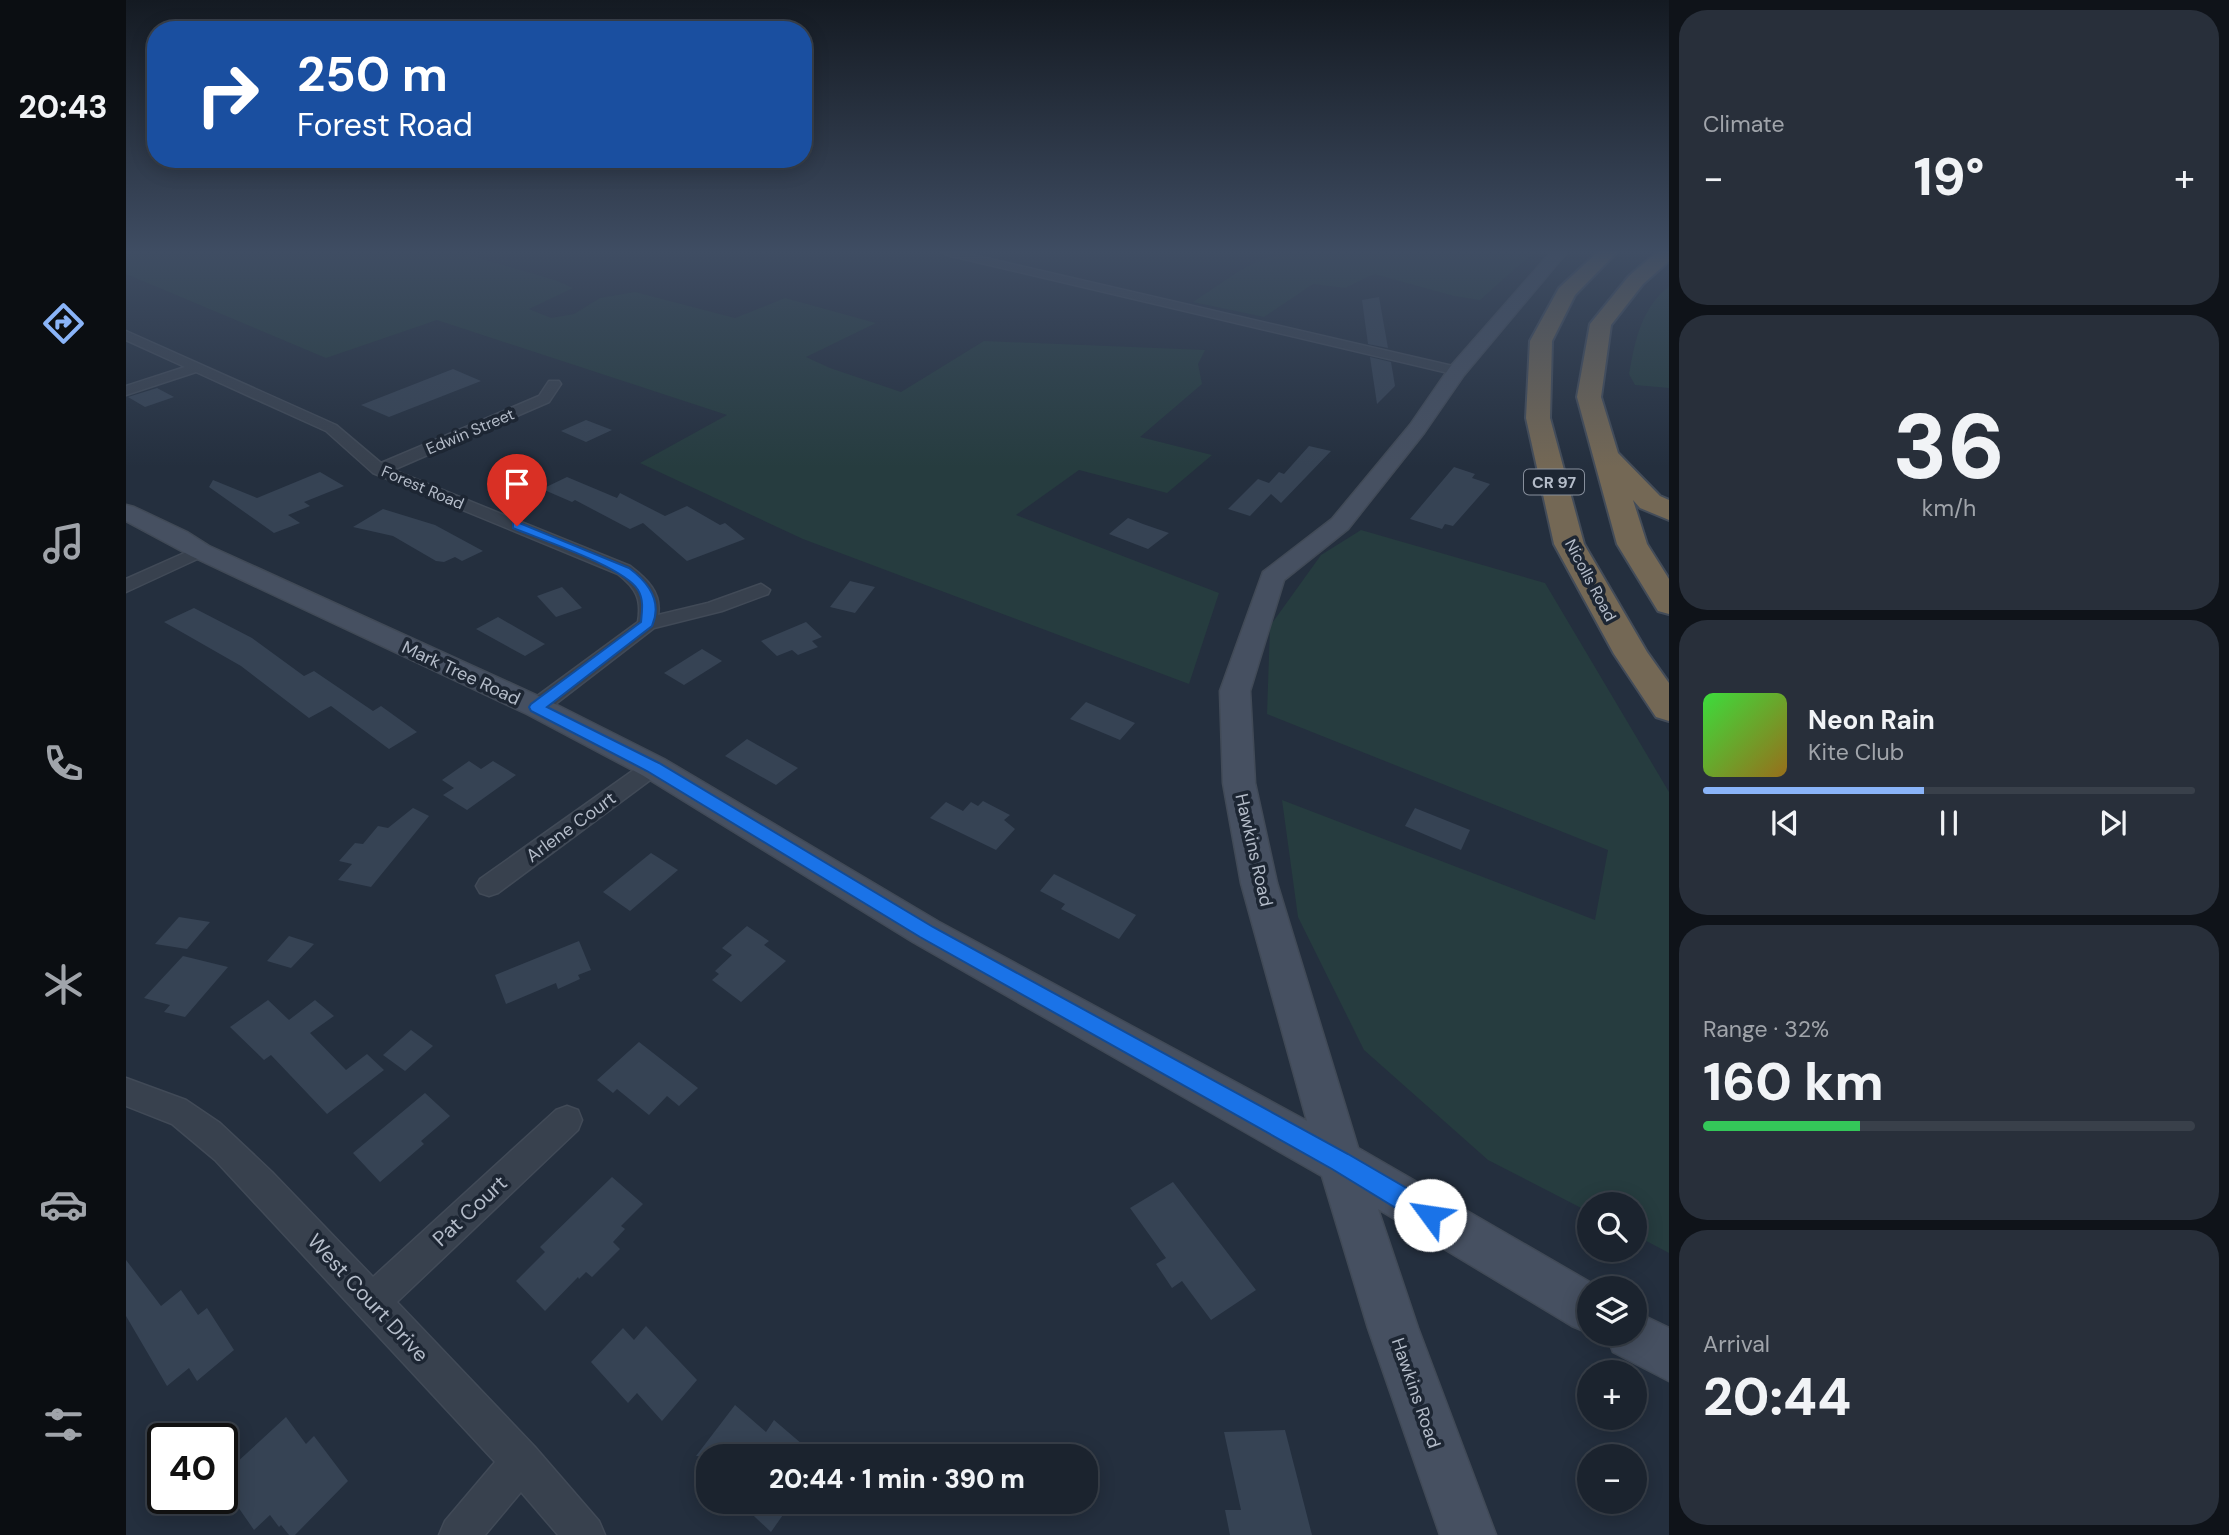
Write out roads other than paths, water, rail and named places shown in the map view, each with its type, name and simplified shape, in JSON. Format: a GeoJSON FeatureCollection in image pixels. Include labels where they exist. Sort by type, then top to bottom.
{"type":"FeatureCollection","features":[{"type":"Feature","properties":{"kind":"highway","name":"Nicolls Road"},"geometry":{"type":"LineString","coordinates":[[1550,324],[1541,341],[1538,418],[1569,544],[1631,654],[1669,709]]}},
{"type":"Feature","properties":{"kind":"highway","name":"CR 97"},"geometry":{"type":"LineString","coordinates":[[1601,324],[1589,397],[1633,544],[1666,598]]}},
{"type":"Feature","properties":{"kind":"highway"},"geometry":{"type":"LineString","coordinates":[[1606,453],[1650,502],[1669,511]]}},
{"type":"Feature","properties":{"kind":"highway"},"geometry":{"type":"LineString","coordinates":[[1666,598],[1662,531],[1669,527]]}},
{"type":"Feature","properties":{"kind":"street"},"geometry":{"type":"LineString","coordinates":[[1254,324],[1457,371]]}},
{"type":"Feature","properties":{"kind":"street","name":"Hawkins Road"},"geometry":{"type":"LineString","coordinates":[[1468,1535],[1397,1340],[1340,1162],[1259,883],[1239,783],[1235,691],[1272,577],[1340,524],[1417,429],[1457,371],[1497,324]]}},
{"type":"Feature","properties":{"kind":"street","name":"Forest Road"},"geometry":{"type":"LineString","coordinates":[[126,335],[331,428],[379,470],[624,570],[637,580],[647,593],[650,608],[647,624]]}},
{"type":"Feature","properties":{"kind":"street"},"geometry":{"type":"LineString","coordinates":[[126,391],[194,368]]}},
{"type":"Feature","properties":{"kind":"street","name":"Edwin Street"},"geometry":{"type":"LineString","coordinates":[[379,470],[544,399],[554,384]]}},
{"type":"Feature","properties":{"kind":"street","name":"Mark Tree Road"},"geometry":{"type":"LineString","coordinates":[[126,512],[178,537],[200,551],[537,707],[653,767],[926,932],[1340,1162],[1577,1302]]}},
{"type":"Feature","properties":{"kind":"street"},"geometry":{"type":"LineString","coordinates":[[126,586],[200,551]]}},
{"type":"Feature","properties":{"kind":"street"},"geometry":{"type":"LineString","coordinates":[[537,707],[647,624],[715,607],[761,590]]}},
{"type":"Feature","properties":{"kind":"street","name":"Arlene Court"},"geometry":{"type":"LineString","coordinates":[[489,886],[653,767]]}},
{"type":"Feature","properties":{"kind":"street","name":"West Court Drive"},"geometry":{"type":"LineString","coordinates":[[126,1092],[156,1102],[187,1117],[220,1142],[521,1461],[585,1535]]}},
{"type":"Feature","properties":{"kind":"street","name":"Pat Court"},"geometry":{"type":"LineString","coordinates":[[372,1301],[567,1120]]}},
{"type":"Feature","properties":{"kind":"street"},"geometry":{"type":"LineString","coordinates":[[1647,1343],[1669,1356]]}},
{"type":"Feature","properties":{"kind":"street"},"geometry":{"type":"LineString","coordinates":[[459,1535],[521,1461]]}}]}
